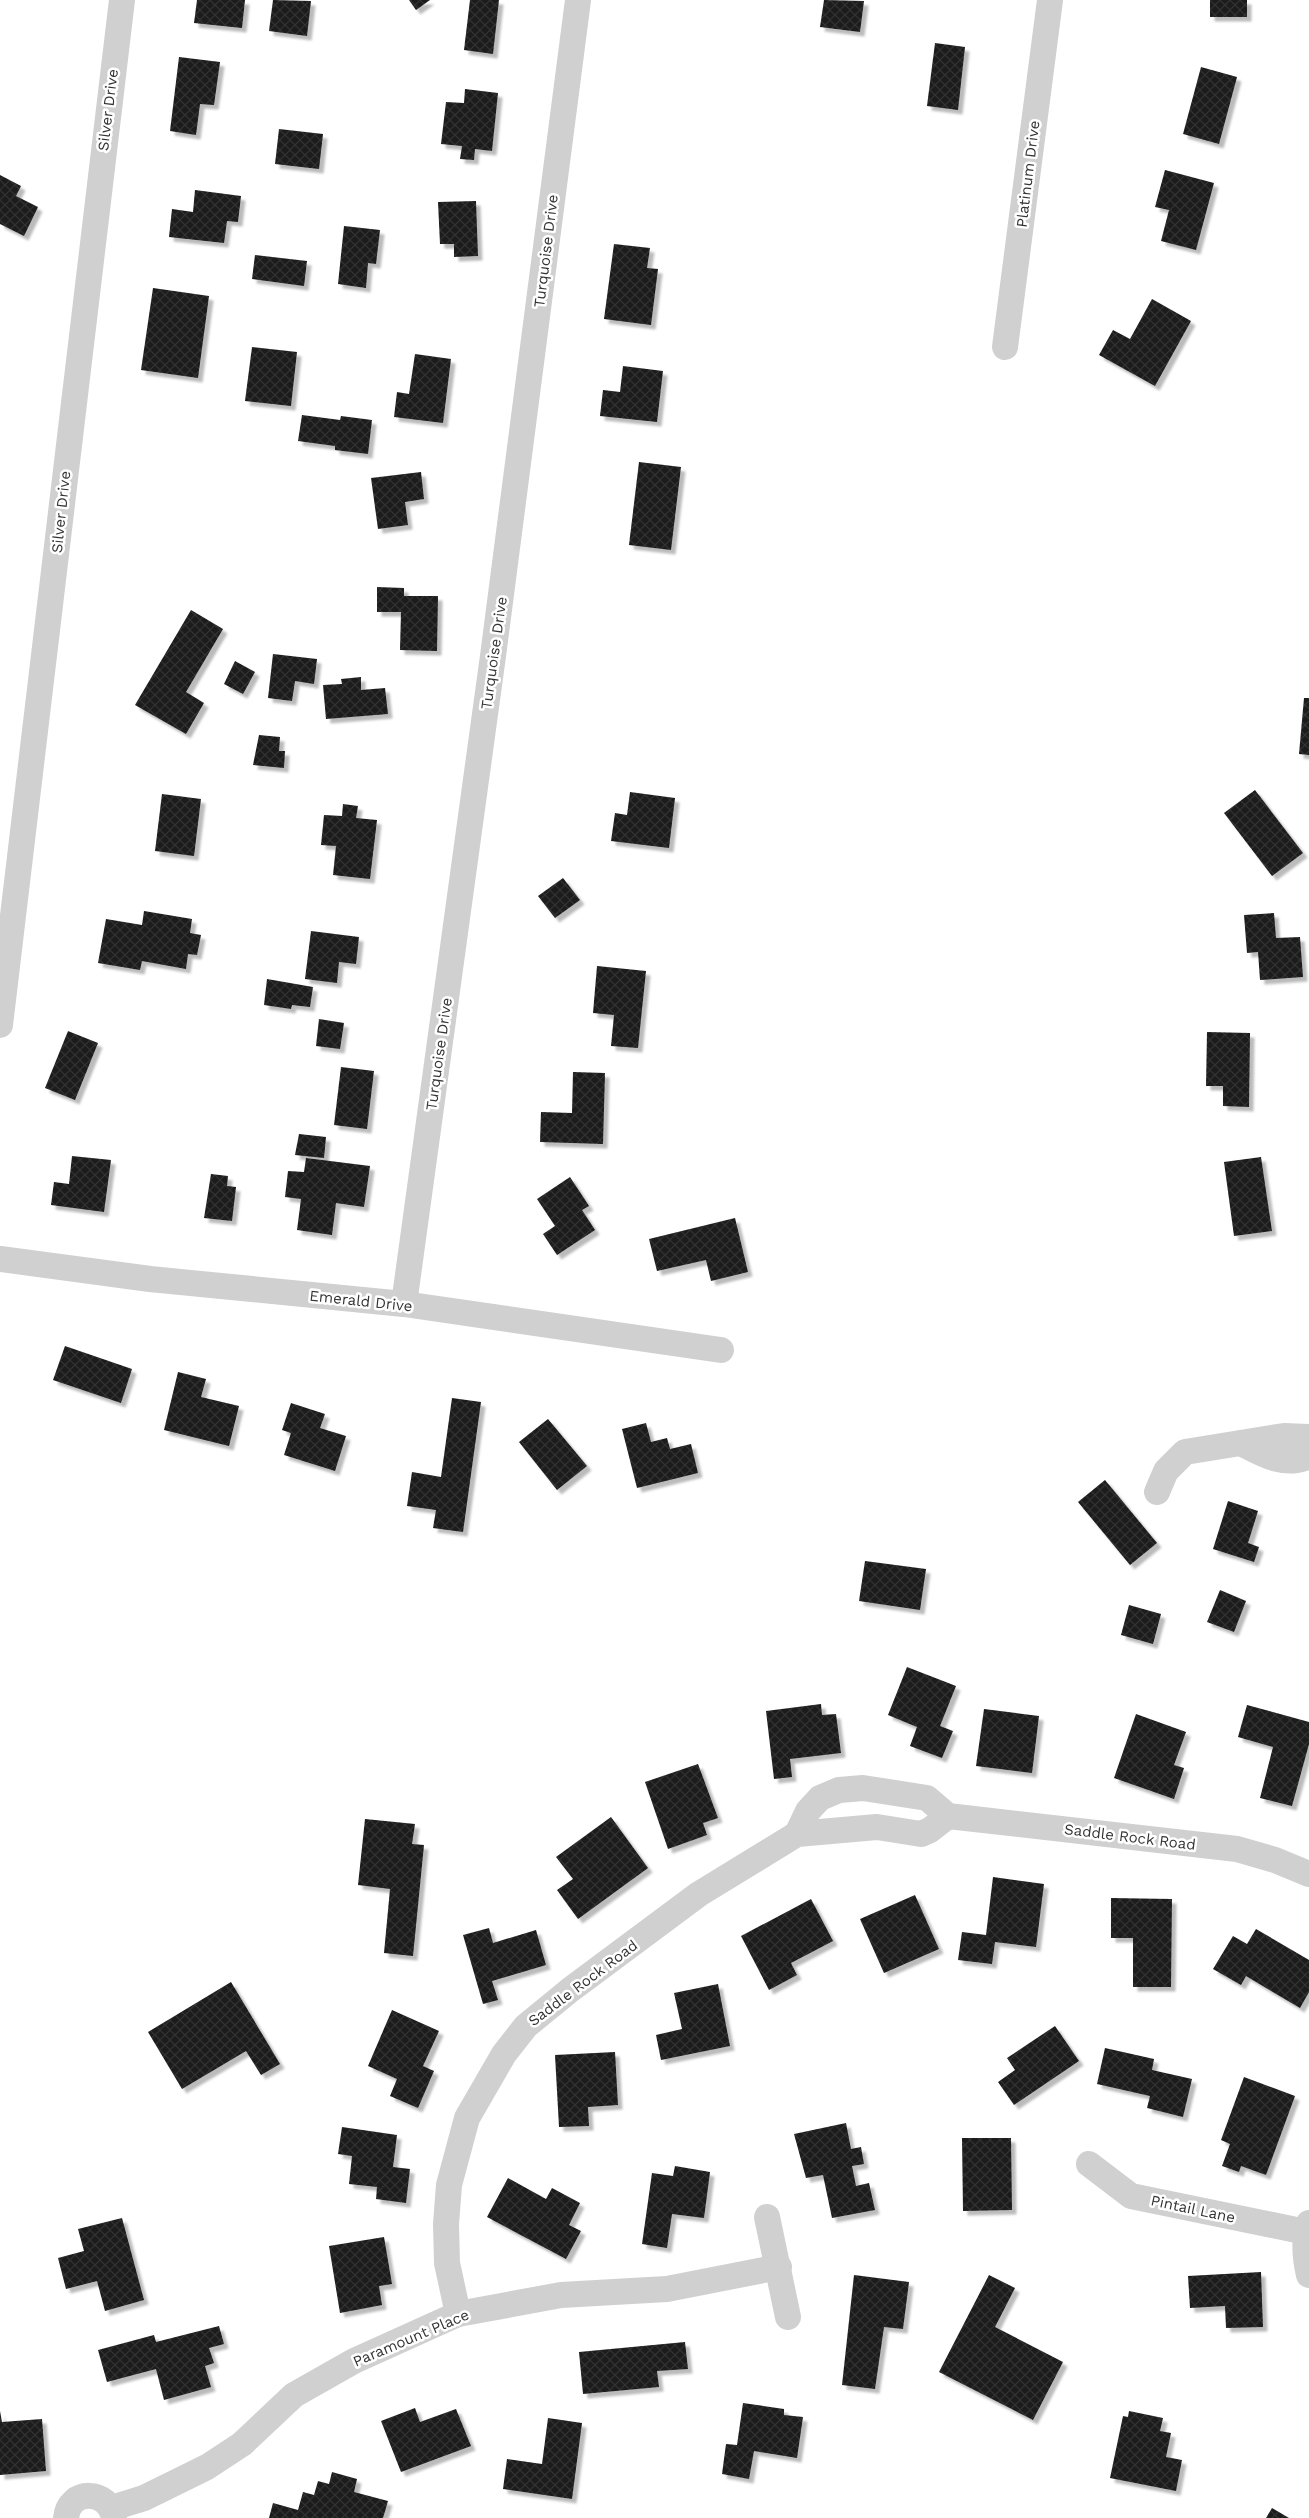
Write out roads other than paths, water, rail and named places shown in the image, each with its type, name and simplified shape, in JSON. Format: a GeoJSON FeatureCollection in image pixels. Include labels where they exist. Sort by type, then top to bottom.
{"type":"FeatureCollection","features":[{"type":"Feature","properties":{"kind":"street","name":"Silver Drive"},"geometry":{"type":"LineString","coordinates":[[0,1024],[52,600],[90,250],[122,0]]}},
{"type":"Feature","properties":{"kind":"street","name":"Turquoise Drive"},"geometry":{"type":"LineString","coordinates":[[404,1304],[493,656],[578,0]]}},
{"type":"Feature","properties":{"kind":"street","name":"Platinum Drive"},"geometry":{"type":"LineString","coordinates":[[1005,347],[1050,0]]}},
{"type":"Feature","properties":{"kind":"street","name":"Emerald Drive"},"geometry":{"type":"LineString","coordinates":[[0,1260],[150,1280],[404,1304],[721,1350]]}},
{"type":"Feature","properties":{"kind":"street"},"geometry":{"type":"LineString","coordinates":[[1157,1492],[1166,1471],[1185,1452],[1284,1436],[1309,1437]]}},
{"type":"Feature","properties":{"kind":"street"},"geometry":{"type":"LineString","coordinates":[[1240,1443],[1263,1455],[1283,1461],[1294,1462],[1309,1456]]}},
{"type":"Feature","properties":{"kind":"street"},"geometry":{"type":"LineString","coordinates":[[797,1834],[808,1811],[820,1798],[839,1790],[863,1788],[927,1798],[948,1816]]}},
{"type":"Feature","properties":{"kind":"street","name":"Saddle Rock Road"},"geometry":{"type":"LineString","coordinates":[[458,2314],[447,2263],[446,2224],[449,2185],[468,2118],[504,2054],[526,2026],[570,1990],[699,1894],[797,1834],[878,1827],[921,1834],[930,1830],[948,1816],[1237,1850],[1275,1860],[1309,1874]]}},
{"type":"Feature","properties":{"kind":"street","name":"Pintail Lane"},"geometry":{"type":"LineString","coordinates":[[1089,2164],[1131,2196],[1307,2228]]}},
{"type":"Feature","properties":{"kind":"street"},"geometry":{"type":"LineString","coordinates":[[767,2217],[788,2317]]}},
{"type":"Feature","properties":{"kind":"street"},"geometry":{"type":"LineString","coordinates":[[1307,2228],[1306,2260],[1309,2275]]}},
{"type":"Feature","properties":{"kind":"street","name":"Paramount Place"},"geometry":{"type":"LineString","coordinates":[[66,2518],[68,2508],[73,2501],[88,2495],[103,2499],[113,2513],[207,2467],[242,2444],[294,2395],[354,2361],[458,2314],[561,2294],[667,2289],[779,2267]]}}]}
